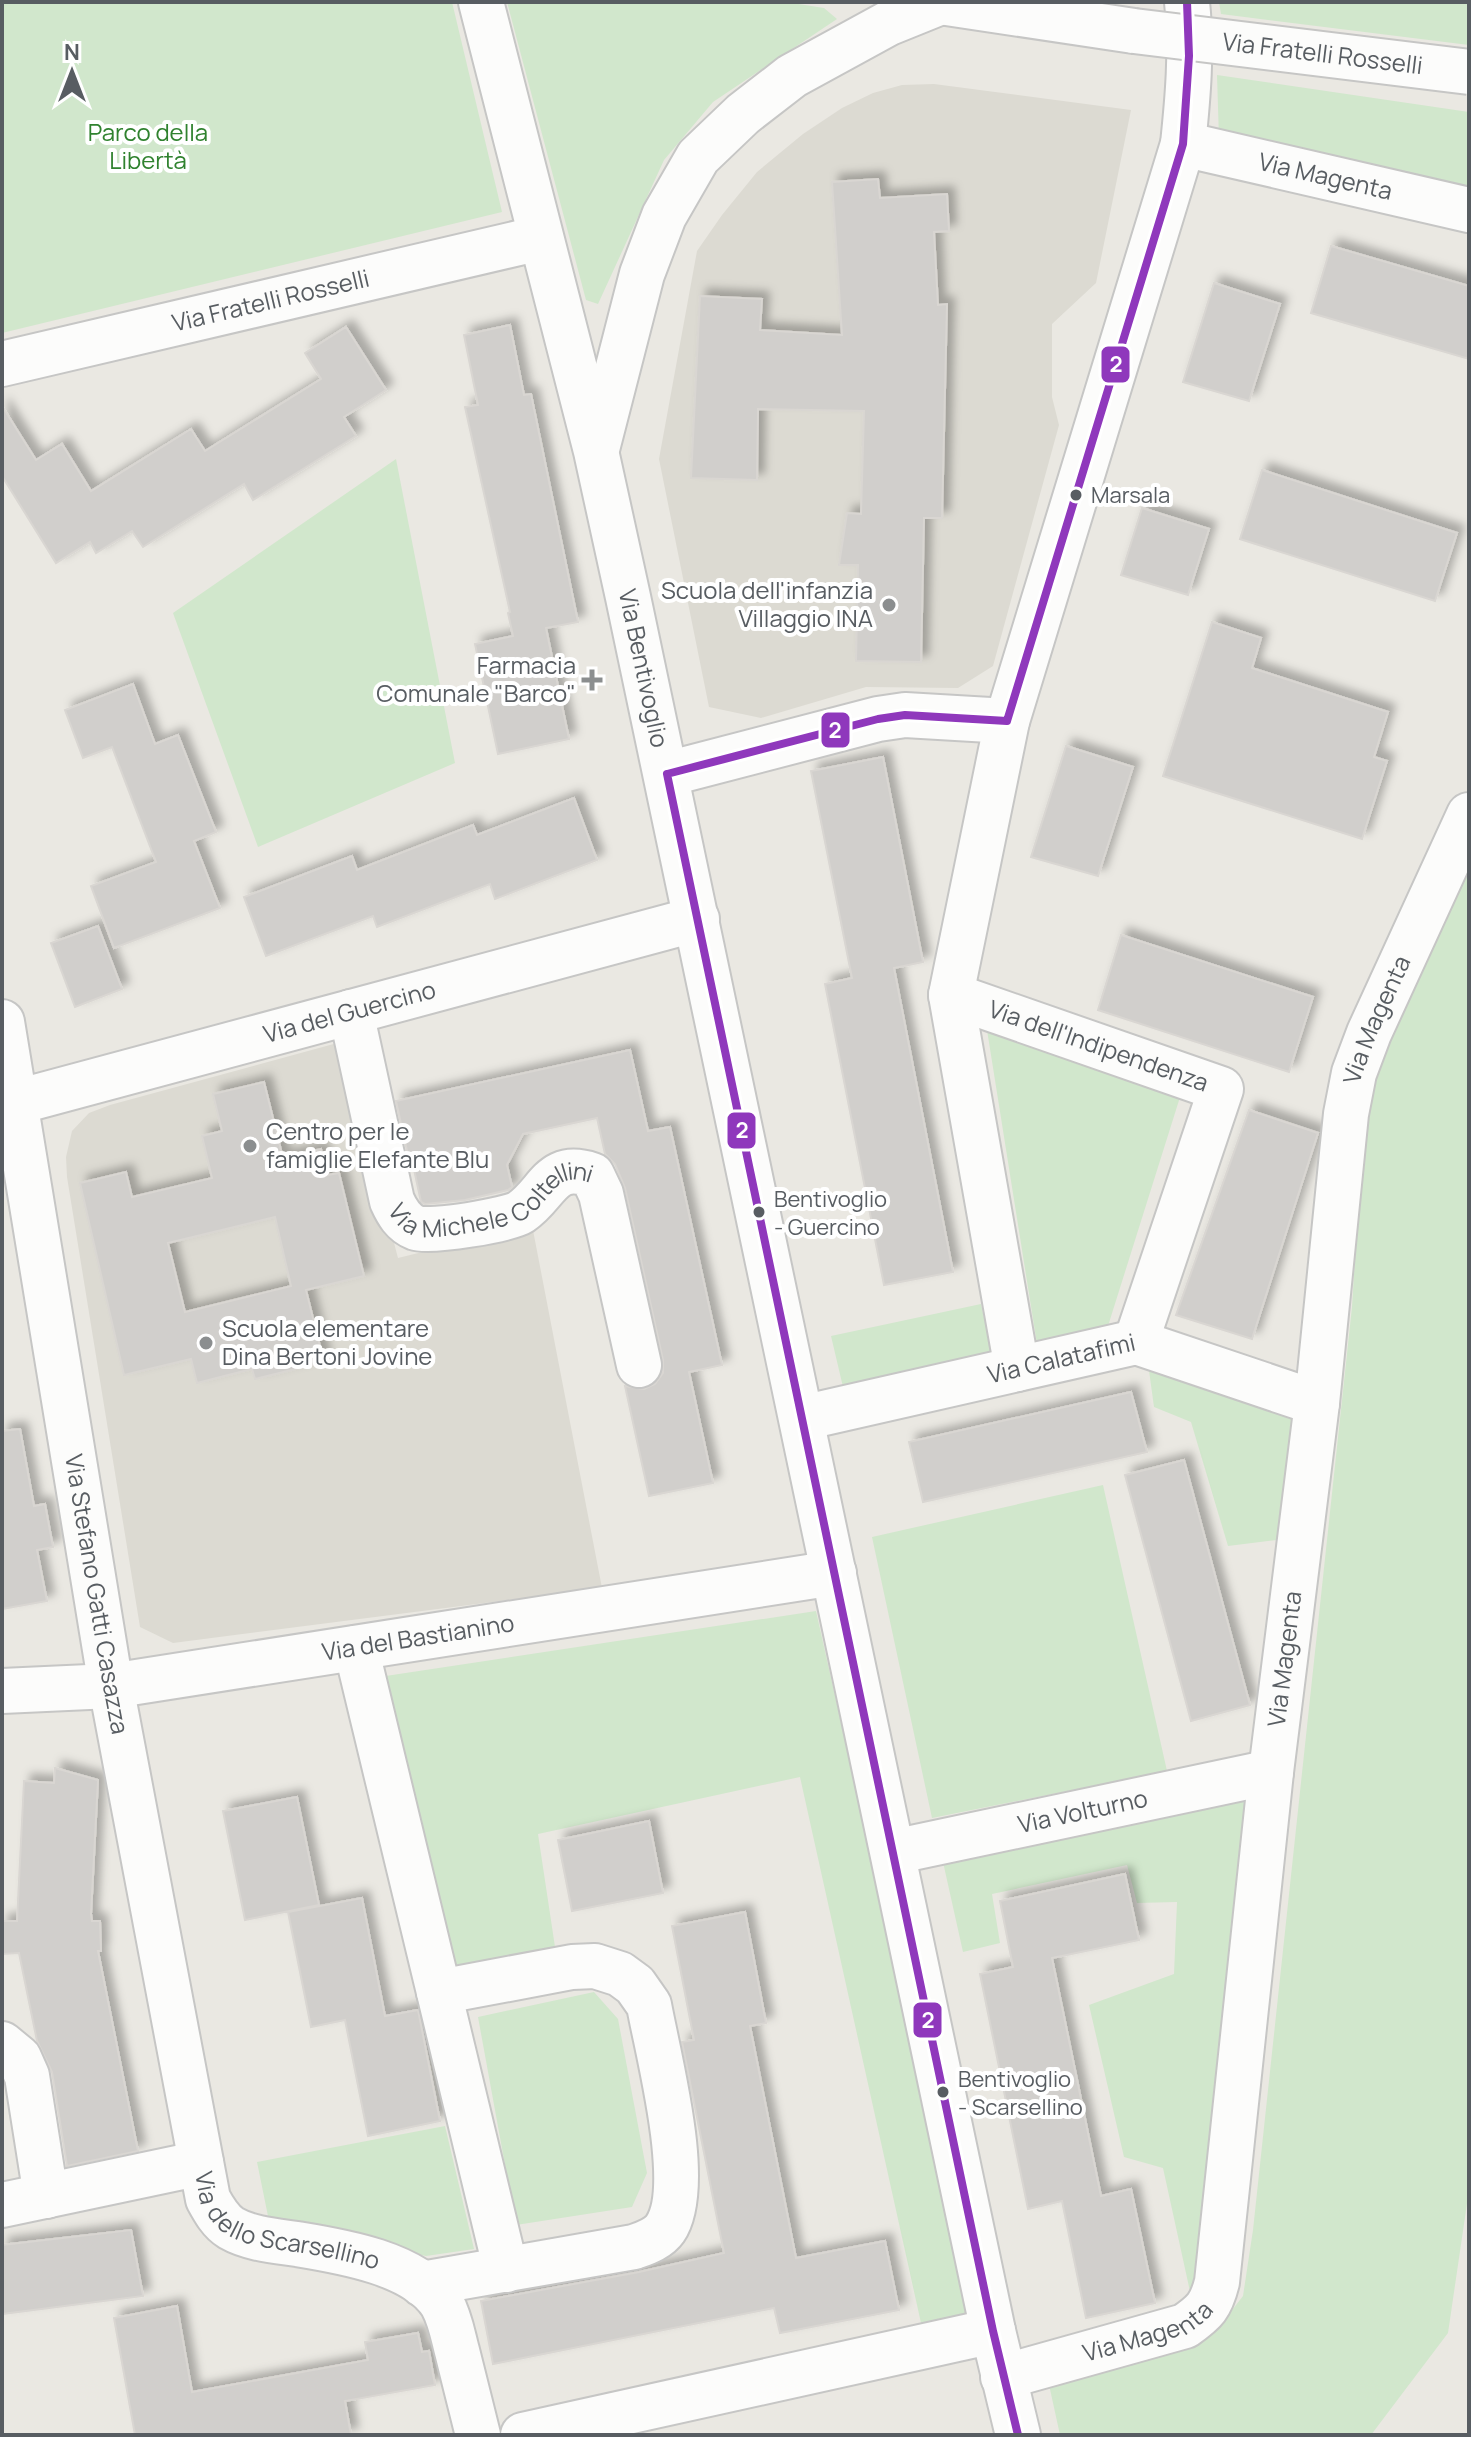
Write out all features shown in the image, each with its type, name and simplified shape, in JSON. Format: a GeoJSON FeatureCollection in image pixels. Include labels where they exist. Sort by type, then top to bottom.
{"type":"FeatureCollection","features":[{"type":"Feature","properties":{"kind":"street","name":"Via Bentivoglio"},"geometry":{"type":"LineString","coordinates":[[481,2],[596,451],[667,774],[993,2331],[1018,2435]]}},
{"type":"Feature","properties":{"kind":"street","name":"Via Bentivoglio"},"geometry":{"type":"LineString","coordinates":[[596,451],[642,274],[664,216],[698,157],[743,114],[792,76],[889,23],[940,2]]}},
{"type":"Feature","properties":{"kind":"street","name":"Via Fratelli Rosselli"},"geometry":{"type":"LineString","coordinates":[[940,2],[1134,31],[1469,72]]}},
{"type":"Feature","properties":{"kind":"street","name":"Via dell'Indipendenza"},"geometry":{"type":"LineString","coordinates":[[1017,1369],[951,995],[1007,721],[1183,144],[1190,33],[1187,2]]}},
{"type":"Feature","properties":{"kind":"street","name":"Via Magenta"},"geometry":{"type":"LineString","coordinates":[[1183,144],[1469,210]]}},
{"type":"Feature","properties":{"kind":"street","name":"Via Fratelli Rosselli"},"geometry":{"type":"LineString","coordinates":[[2,364],[540,238]]}},
{"type":"Feature","properties":{"kind":"street"},"geometry":{"type":"LineString","coordinates":[[667,774],[878,719],[905,715],[1007,721]]}},
{"type":"Feature","properties":{"kind":"street","name":"Via Magenta"},"geometry":{"type":"LineString","coordinates":[[1003,2377],[1185,2326],[1212,2302],[1217,2282],[1271,1772],[1317,1403],[1346,1114],[1354,1073],[1369,1033],[1469,815]]}},
{"type":"Feature","properties":{"kind":"street","name":"Via del Guercino"},"geometry":{"type":"LineString","coordinates":[[9,1104],[697,919]]}},
{"type":"Feature","properties":{"kind":"street","name":"Via dell'Indipendenza"},"geometry":{"type":"LineString","coordinates":[[951,995],[1221,1089],[1136,1342]]}},
{"type":"Feature","properties":{"kind":"street","name":"Via Michele Coltellini"},"geometry":{"type":"LineString","coordinates":[[351,1012],[392,1201],[400,1217],[416,1228],[443,1229],[519,1213],[561,1173],[578,1170],[592,1175],[601,1194],[639,1365]]}},
{"type":"Feature","properties":{"kind":"street","name":"Via Stefano Gatti Casazza"},"geometry":{"type":"LineString","coordinates":[[2,1022],[9,1104],[111,1686],[201,2163]]}},
{"type":"Feature","properties":{"kind":"street","name":"Via Calatafimi"},"geometry":{"type":"LineString","coordinates":[[802,1418],[1136,1342],[1317,1403]]}},
{"type":"Feature","properties":{"kind":"street","name":"Via del Bastianino"},"geometry":{"type":"LineString","coordinates":[[2,1691],[111,1686],[834,1573]]}},
{"type":"Feature","properties":{"kind":"street"},"geometry":{"type":"LineString","coordinates":[[356,1648],[506,2270]]}},
{"type":"Feature","properties":{"kind":"street","name":"Via Volturno"},"geometry":{"type":"LineString","coordinates":[[893,1852],[1271,1772]]}},
{"type":"Feature","properties":{"kind":"street"},"geometry":{"type":"LineString","coordinates":[[422,2284],[634,2247],[652,2240],[665,2230],[677,2188],[677,2158],[649,2005],[635,1985],[620,1974],[595,1966],[572,1967],[439,1992]]}},
{"type":"Feature","properties":{"kind":"street"},"geometry":{"type":"LineString","coordinates":[[2,2044],[19,2058],[27,2076],[46,2196]]}},
{"type":"Feature","properties":{"kind":"street","name":"Via dello Scarsellino"},"geometry":{"type":"LineString","coordinates":[[2,2205],[201,2163],[208,2199],[217,2216],[232,2228],[264,2239],[367,2258],[433,2292],[443,2306],[450,2325],[478,2435]]}},
{"type":"Feature","properties":{"kind":"street"},"geometry":{"type":"LineString","coordinates":[[523,2435],[699,2416],[993,2331]]}},
{"type":"Feature","properties":{"kind":"shaded area"},"geometry":{"type":"Polygon","coordinates":[[[934,84],[1131,110],[1096,283],[1052,324],[1052,397],[1059,425],[993,666],[958,688],[866,687],[761,718],[709,707],[659,459],[697,251],[757,172],[803,134],[842,108],[873,93],[902,85],[934,84]]]}},
{"type":"Feature","properties":{"kind":"shaded area"},"geometry":{"type":"Polygon","coordinates":[[[341,1042],[398,1258],[532,1225],[602,1588],[173,1643],[140,1627],[67,1177],[66,1157],[72,1131],[89,1113],[110,1105],[341,1042]]]}},
{"type":"Feature","properties":{"kind":"green space","name":"Parco della Libertà"},"geometry":{"type":"Polygon","coordinates":[[[2,2],[452,2],[502,212],[2,333],[2,2]]]}},
{"type":"Feature","properties":{"kind":"green space"},"geometry":{"type":"Polygon","coordinates":[[[507,2],[786,2],[824,8],[837,19],[713,102],[664,160],[598,304],[586,300],[507,2]]]}},
{"type":"Feature","properties":{"kind":"green space"},"geometry":{"type":"Polygon","coordinates":[[[1219,2],[1469,2],[1469,45],[1221,14],[1219,2]]]}},
{"type":"Feature","properties":{"kind":"green space"},"geometry":{"type":"Polygon","coordinates":[[[1217,75],[1469,112],[1469,195],[1219,139],[1217,75]]]}},
{"type":"Feature","properties":{"kind":"green space"},"geometry":{"type":"Polygon","coordinates":[[[396,459],[455,763],[258,847],[173,613],[396,459]]]}},
{"type":"Feature","properties":{"kind":"green space"},"geometry":{"type":"Polygon","coordinates":[[[1469,855],[1469,2190],[1448,2333],[1371,2435],[1060,2435],[1048,2380],[1215,2332],[1243,2296],[1253,2230],[1352,1307],[1362,1142],[1386,1036],[1469,855]]]}},
{"type":"Feature","properties":{"kind":"green space"},"geometry":{"type":"Polygon","coordinates":[[[987,1030],[1181,1094],[1108,1326],[1037,1344],[987,1030]]]}},
{"type":"Feature","properties":{"kind":"green space"},"geometry":{"type":"Polygon","coordinates":[[[981,1304],[992,1354],[843,1387],[831,1336],[981,1304]]]}},
{"type":"Feature","properties":{"kind":"green space"},"geometry":{"type":"Polygon","coordinates":[[[1147,1356],[1300,1410],[1277,1540],[1228,1546],[1191,1422],[1154,1407],[1147,1356]]]}},
{"type":"Feature","properties":{"kind":"green space"},"geometry":{"type":"Polygon","coordinates":[[[1103,1485],[1167,1771],[932,1818],[872,1537],[1103,1485]]]}},
{"type":"Feature","properties":{"kind":"green space"},"geometry":{"type":"Polygon","coordinates":[[[816,1611],[975,2320],[923,2332],[800,1777],[538,1834],[555,1947],[450,1973],[379,1677],[816,1611]]]}},
{"type":"Feature","properties":{"kind":"green space"},"geometry":{"type":"Polygon","coordinates":[[[1254,1794],[1203,2268],[1191,2296],[1163,2168],[1124,2157],[1089,2005],[1174,1974],[1177,1902],[1137,1903],[1127,1865],[992,1894],[1000,1943],[963,1952],[941,1853],[1254,1794]]]}},
{"type":"Feature","properties":{"kind":"green space"},"geometry":{"type":"Polygon","coordinates":[[[594,1992],[618,2019],[647,2173],[632,2207],[516,2225],[478,2017],[594,1992]]]}},
{"type":"Feature","properties":{"kind":"green space"},"geometry":{"type":"Polygon","coordinates":[[[445,2126],[474,2249],[426,2256],[269,2221],[257,2162],[445,2126]]]}},
{"type":"Feature","properties":{"kind":"building"},"geometry":{"type":"Polygon","coordinates":[[[878,179],[880,198],[947,194],[949,231],[934,232],[938,305],[947,304],[942,518],[924,518],[921,662],[856,661],[858,565],[839,565],[847,513],[861,514],[864,411],[758,409],[757,480],[691,478],[700,296],[762,299],[760,330],[842,335],[832,182],[878,179]]]}},
{"type":"Feature","properties":{"kind":"building"},"geometry":{"type":"Polygon","coordinates":[[[1331,246],[1469,286],[1469,359],[1311,313],[1331,246]]]}},
{"type":"Feature","properties":{"kind":"building"},"geometry":{"type":"Polygon","coordinates":[[[1214,283],[1280,304],[1249,401],[1183,382],[1214,283]]]}},
{"type":"Feature","properties":{"kind":"building"},"geometry":{"type":"Polygon","coordinates":[[[510,325],[524,395],[531,394],[578,622],[546,628],[569,739],[498,754],[475,644],[513,636],[465,407],[478,405],[464,335],[510,325]]]}},
{"type":"Feature","properties":{"kind":"building"},"geometry":{"type":"Polygon","coordinates":[[[346,327],[386,390],[344,417],[356,436],[253,500],[244,484],[143,547],[132,531],[96,553],[90,542],[56,563],[2,476],[2,406],[36,460],[62,444],[91,491],[191,429],[205,451],[321,379],[305,353],[346,327]]]}},
{"type":"Feature","properties":{"kind":"building"},"geometry":{"type":"Polygon","coordinates":[[[1262,470],[1457,533],[1435,601],[1240,539],[1262,470]]]}},
{"type":"Feature","properties":{"kind":"building"},"geometry":{"type":"Polygon","coordinates":[[[1142,508],[1209,529],[1188,595],[1121,575],[1142,508]]]}},
{"type":"Feature","properties":{"kind":"building"},"geometry":{"type":"Polygon","coordinates":[[[1212,622],[1261,638],[1252,668],[1388,712],[1374,757],[1387,761],[1362,839],[1163,776],[1212,622]]]}},
{"type":"Feature","properties":{"kind":"building"},"geometry":{"type":"Polygon","coordinates":[[[133,684],[155,744],[178,735],[216,832],[194,841],[220,908],[114,948],[91,886],[156,862],[112,747],[83,758],[65,710],[133,684]]]}},
{"type":"Feature","properties":{"kind":"building"},"geometry":{"type":"Polygon","coordinates":[[[1066,746],[1133,767],[1098,876],[1031,857],[1066,746]]]}},
{"type":"Feature","properties":{"kind":"building"},"geometry":{"type":"Polygon","coordinates":[[[883,757],[923,962],[894,968],[953,1272],[884,1285],[825,984],[852,978],[811,771],[883,757]]]}},
{"type":"Feature","properties":{"kind":"building"},"geometry":{"type":"Polygon","coordinates":[[[574,798],[597,860],[495,899],[490,884],[377,927],[373,916],[266,956],[244,897],[352,856],[357,870],[473,825],[477,835],[574,798]]]}},
{"type":"Feature","properties":{"kind":"building"},"geometry":{"type":"Polygon","coordinates":[[[98,926],[122,989],[75,1007],[51,943],[98,926]]]}},
{"type":"Feature","properties":{"kind":"building"},"geometry":{"type":"Polygon","coordinates":[[[1121,935],[1313,997],[1289,1072],[1098,1010],[1121,935]]]}},
{"type":"Feature","properties":{"kind":"building"},"geometry":{"type":"Polygon","coordinates":[[[630,1050],[648,1131],[670,1127],[722,1365],[689,1372],[713,1483],[649,1496],[625,1386],[644,1389],[655,1384],[663,1373],[663,1360],[625,1188],[615,1164],[605,1154],[597,1118],[523,1134],[507,1165],[512,1187],[508,1190],[465,1200],[425,1204],[421,1202],[412,1160],[409,1160],[396,1101],[630,1050]]]}},
{"type":"Feature","properties":{"kind":"building"},"geometry":{"type":"Polygon","coordinates":[[[264,1082],[283,1158],[321,1149],[327,1175],[339,1173],[364,1276],[306,1290],[324,1362],[255,1379],[252,1369],[197,1383],[191,1359],[124,1375],[80,1183],[126,1172],[132,1197],[212,1178],[202,1136],[222,1131],[213,1094],[264,1082]],[[275,1217],[168,1243],[185,1312],[291,1286],[275,1217]]]}},
{"type":"Feature","properties":{"kind":"building"},"geometry":{"type":"Polygon","coordinates":[[[1249,1110],[1318,1133],[1252,1339],[1176,1315],[1249,1110]]]}},
{"type":"Feature","properties":{"kind":"building"},"geometry":{"type":"Polygon","coordinates":[[[1131,1392],[1147,1452],[923,1502],[909,1442],[1131,1392]]]}},
{"type":"Feature","properties":{"kind":"building"},"geometry":{"type":"Polygon","coordinates":[[[20,1429],[34,1506],[45,1504],[53,1547],[37,1550],[47,1601],[2,1609],[2,1431],[20,1429]]]}},
{"type":"Feature","properties":{"kind":"building"},"geometry":{"type":"Polygon","coordinates":[[[1184,1460],[1250,1705],[1191,1721],[1125,1475],[1184,1460]]]}},
{"type":"Feature","properties":{"kind":"building"},"geometry":{"type":"Polygon","coordinates":[[[55,1768],[98,1780],[91,1914],[92,1921],[100,1921],[101,1951],[98,1951],[138,2151],[67,2166],[52,2072],[37,2041],[19,1953],[2,1954],[2,1921],[17,1921],[24,1781],[54,1783],[55,1768]]]}},
{"type":"Feature","properties":{"kind":"building"},"geometry":{"type":"Polygon","coordinates":[[[297,1797],[319,1905],[245,1920],[223,1811],[297,1797]]]}},
{"type":"Feature","properties":{"kind":"building"},"geometry":{"type":"Polygon","coordinates":[[[649,1821],[663,1893],[572,1911],[558,1840],[649,1821]]]}},
{"type":"Feature","properties":{"kind":"building"},"geometry":{"type":"Polygon","coordinates":[[[1125,1874],[1139,1940],[1052,1958],[1101,2196],[1131,2189],[1155,2303],[1086,2318],[1062,2201],[1028,2209],[980,1974],[1013,1967],[1000,1901],[1125,1874]]]}},
{"type":"Feature","properties":{"kind":"building"},"geometry":{"type":"Polygon","coordinates":[[[362,1898],[385,2016],[418,2010],[440,2121],[368,2136],[345,2020],[311,2027],[288,1912],[362,1898]]]}},
{"type":"Feature","properties":{"kind":"building"},"geometry":{"type":"Polygon","coordinates":[[[745,1912],[766,2023],[750,2026],[796,2258],[885,2241],[899,2310],[780,2333],[774,2308],[493,2364],[481,2301],[724,2253],[682,2042],[694,2040],[672,1926],[745,1912]]]}},
{"type":"Feature","properties":{"kind":"building"},"geometry":{"type":"Polygon","coordinates":[[[131,2230],[143,2296],[2,2314],[2,2245],[131,2230]]]}},
{"type":"Feature","properties":{"kind":"building"},"geometry":{"type":"Polygon","coordinates":[[[177,2306],[192,2392],[368,2360],[365,2342],[418,2333],[422,2352],[429,2351],[435,2385],[345,2401],[351,2435],[135,2435],[114,2318],[177,2306]]]}},
{"type":"Feature","properties":{"kind":"transit line","name":"2"},"geometry":{"type":"LineString","coordinates":[[1007,721],[1183,144],[1189,56],[1187,2]]}},
{"type":"Feature","properties":{"kind":"transit line","name":"2"},"geometry":{"type":"LineString","coordinates":[[667,774],[878,719],[905,715],[1007,721]]}},
{"type":"Feature","properties":{"kind":"transit line","name":"2"},"geometry":{"type":"LineString","coordinates":[[667,774],[993,2331],[1018,2435]]}},
{"type":"Feature","properties":{"kind":"place","name":"Marsala"},"geometry":{"type":"Point","coordinates":[1076,495]}},
{"type":"Feature","properties":{"kind":"place","name":"Scuola dell'infanzia Villaggio INA"},"geometry":{"type":"Point","coordinates":[889,605]}},
{"type":"Feature","properties":{"kind":"place","name":"Farmacia Comunale \"Barco\""},"geometry":{"type":"Point","coordinates":[592,680]}},
{"type":"Feature","properties":{"kind":"place","name":"Centro per le famiglie Elefante Blu"},"geometry":{"type":"Point","coordinates":[250,1146]}},
{"type":"Feature","properties":{"kind":"place","name":"Bentivoglio - Guercino"},"geometry":{"type":"Point","coordinates":[759,1212]}},
{"type":"Feature","properties":{"kind":"place","name":"Scuola elementare Dina Bertoni Jovine"},"geometry":{"type":"Point","coordinates":[206,1343]}},
{"type":"Feature","properties":{"kind":"place","name":"Bentivoglio - Scarsellino"},"geometry":{"type":"Point","coordinates":[943,2092]}}]}
